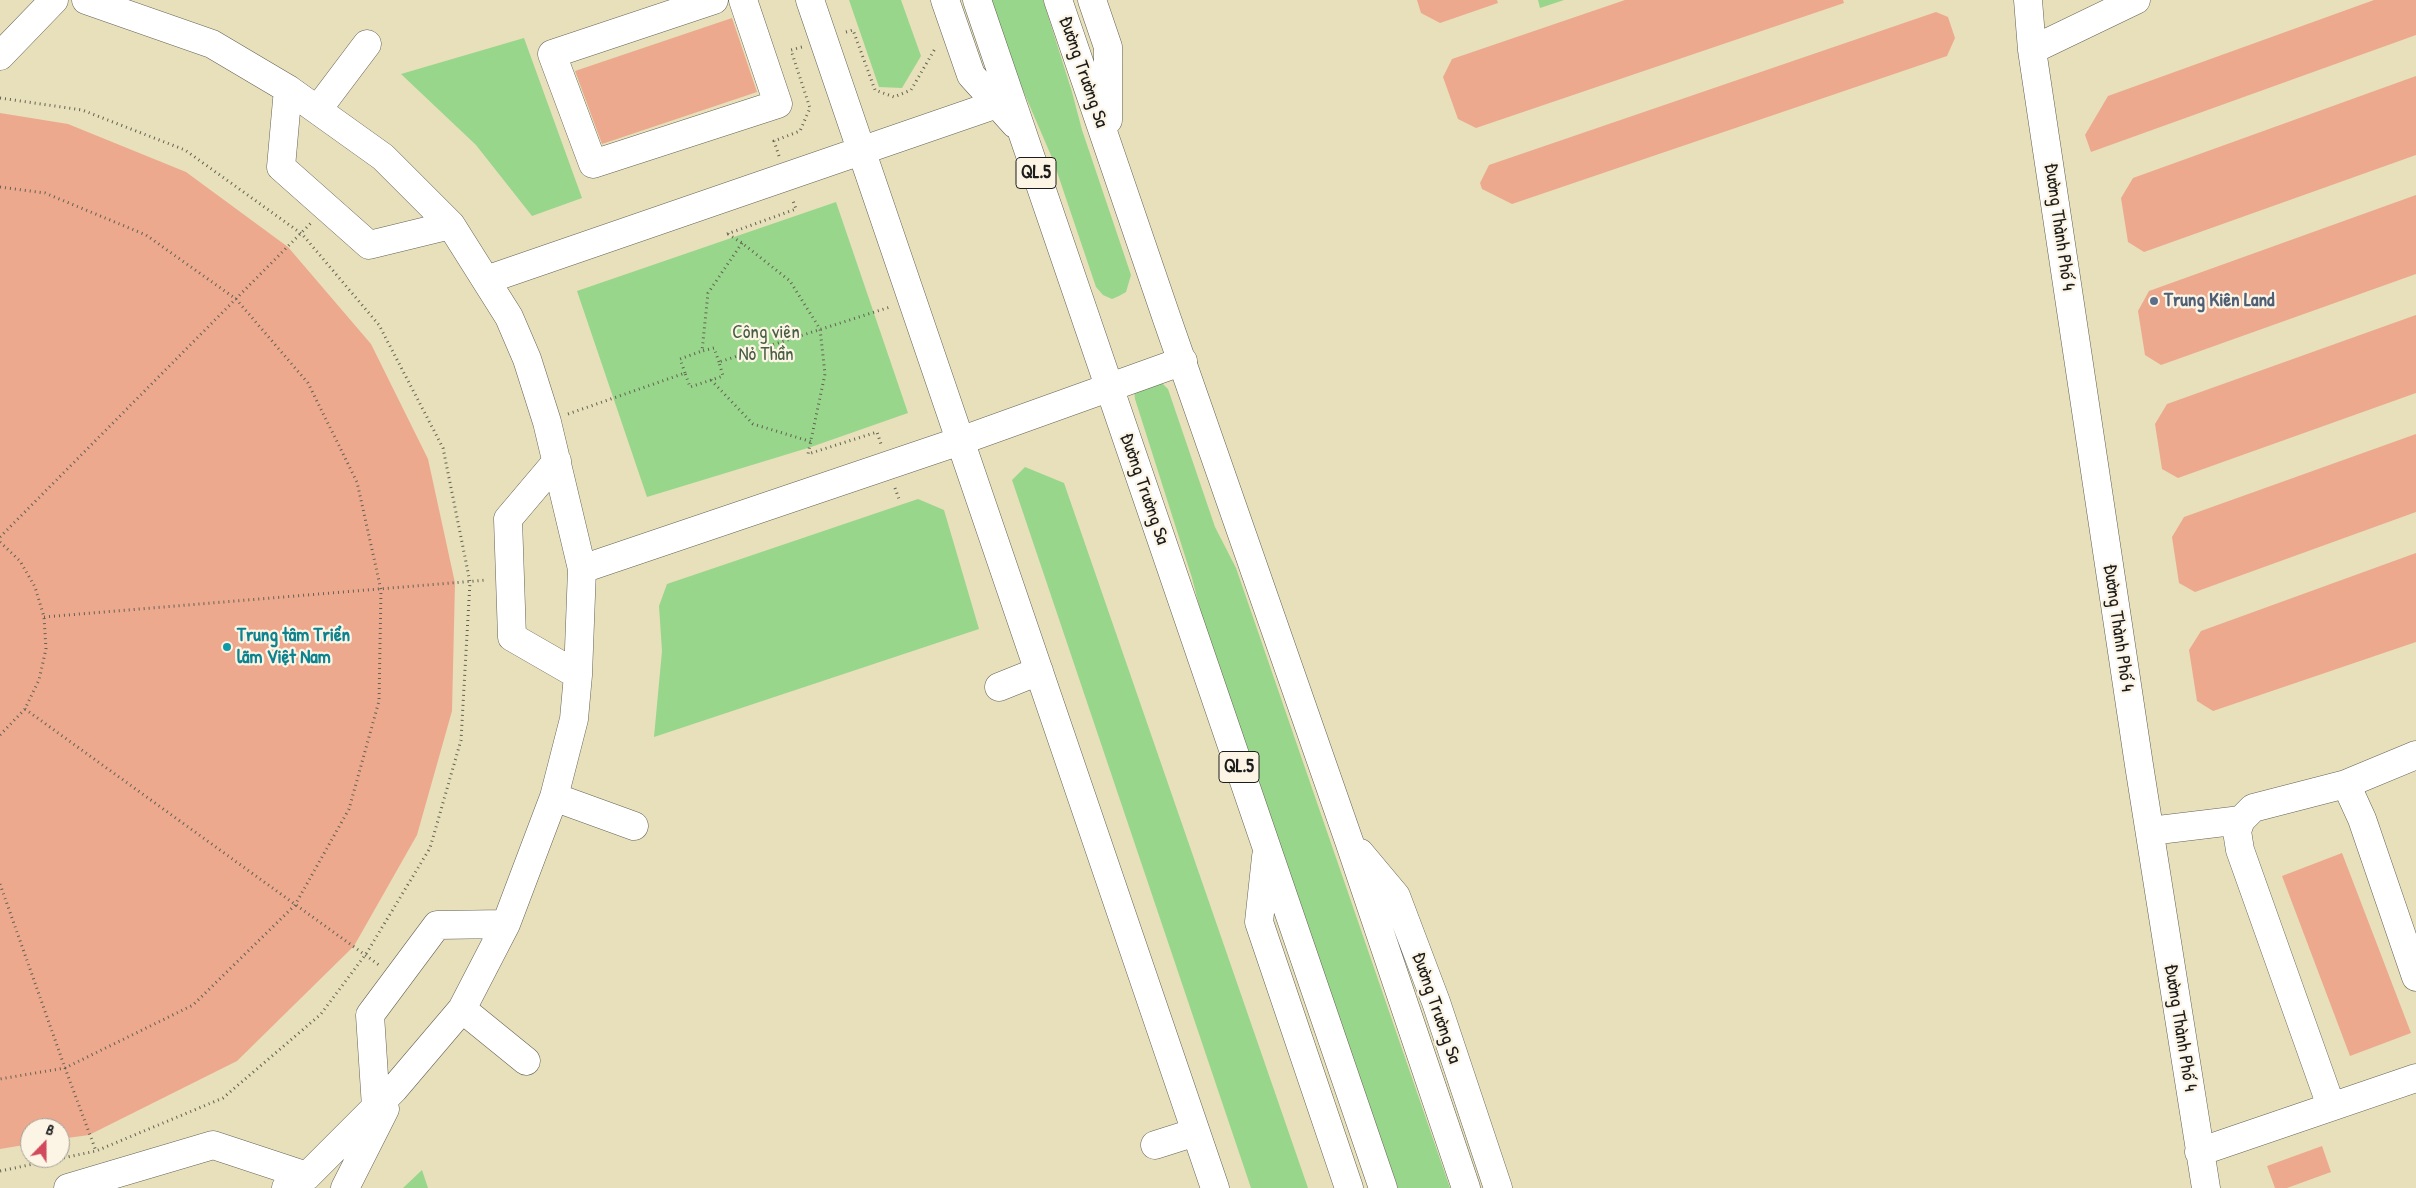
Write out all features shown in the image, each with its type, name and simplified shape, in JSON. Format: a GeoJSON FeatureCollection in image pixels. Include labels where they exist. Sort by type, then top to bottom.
{"type":"FeatureCollection","features":[{"type":"Feature","properties":{"kind":"main road"},"geometry":{"type":"LineString","coordinates":[[0,56],[54,0]]}},
{"type":"Feature","properties":{"kind":"main road"},"geometry":{"type":"LineString","coordinates":[[714,0],[552,54],[593,164],[778,104],[743,0]]}},
{"type":"Feature","properties":{"kind":"main road"},"geometry":{"type":"LineString","coordinates":[[810,0],[1215,1188]]}},
{"type":"Feature","properties":{"kind":"main road","name":"Đường Trường Sa"},"geometry":{"type":"LineString","coordinates":[[945,0],[971,76],[1022,130]]}},
{"type":"Feature","properties":{"kind":"main road","name":"Đường Trường Sa"},"geometry":{"type":"LineString","coordinates":[[977,0],[1383,1188]]}},
{"type":"Feature","properties":{"kind":"main road","name":"Đường Trường Sa"},"geometry":{"type":"LineString","coordinates":[[1058,0],[1166,319],[1183,361],[1349,841],[1466,1188]]}},
{"type":"Feature","properties":{"kind":"main road","name":"Đường Trường Sa"},"geometry":{"type":"LineString","coordinates":[[1092,0],[1108,47],[1108,144]]}},
{"type":"Feature","properties":{"kind":"main road","name":"Đường Thành Phố 4"},"geometry":{"type":"LineString","coordinates":[[2028,0],[2034,59],[2150,831],[2206,1188]]}},
{"type":"Feature","properties":{"kind":"main road"},"geometry":{"type":"LineString","coordinates":[[2034,59],[2136,0]]}},
{"type":"Feature","properties":{"kind":"main road"},"geometry":{"type":"LineString","coordinates":[[68,1188],[214,1145],[296,1182],[385,1098],[462,1008],[506,924],[554,797],[574,719],[578,675],[582,569],[547,422],[527,359],[509,317],[452,226],[383,157],[288,89],[212,44],[99,2]]}},
{"type":"Feature","properties":{"kind":"main road"},"geometry":{"type":"LineString","coordinates":[[318,109],[367,44]]}},
{"type":"Feature","properties":{"kind":"main road"},"geometry":{"type":"LineString","coordinates":[[288,89],[281,167],[369,246],[452,226]]}},
{"type":"Feature","properties":{"kind":"main road"},"geometry":{"type":"LineString","coordinates":[[486,280],[997,104]]}},
{"type":"Feature","properties":{"kind":"main road"},"geometry":{"type":"LineString","coordinates":[[582,569],[960,441],[1183,361]]}},
{"type":"Feature","properties":{"kind":"main road"},"geometry":{"type":"LineString","coordinates":[[556,461],[508,519],[512,637],[578,675]]}},
{"type":"Feature","properties":{"kind":"main road"},"geometry":{"type":"LineString","coordinates":[[999,687],[1039,671]]}},
{"type":"Feature","properties":{"kind":"main road"},"geometry":{"type":"LineString","coordinates":[[2331,1106],[2240,850],[2237,831],[2241,820],[2253,808],[2346,784],[2416,755]]}},
{"type":"Feature","properties":{"kind":"main road"},"geometry":{"type":"LineString","coordinates":[[2346,784],[2362,820],[2416,977]]}},
{"type":"Feature","properties":{"kind":"main road"},"geometry":{"type":"LineString","coordinates":[[554,797],[634,826]]}},
{"type":"Feature","properties":{"kind":"main road"},"geometry":{"type":"LineString","coordinates":[[2150,831],[2241,820]]}},
{"type":"Feature","properties":{"kind":"main road","name":"Đường Trường Sa"},"geometry":{"type":"LineString","coordinates":[[1349,841],[1396,896],[1436,1002],[1498,1188]]}},
{"type":"Feature","properties":{"kind":"main road","name":"Đường Trường Sa"},"geometry":{"type":"LineString","coordinates":[[1267,848],[1259,922],[1349,1188]]}},
{"type":"Feature","properties":{"kind":"main road"},"geometry":{"type":"LineString","coordinates":[[345,1188],[385,1098],[370,1015],[437,925],[506,924]]}},
{"type":"Feature","properties":{"kind":"main road"},"geometry":{"type":"LineString","coordinates":[[462,1008],[526,1061]]}},
{"type":"Feature","properties":{"kind":"main road"},"geometry":{"type":"LineString","coordinates":[[2199,1152],[2416,1078]]}},
{"type":"Feature","properties":{"kind":"main road"},"geometry":{"type":"LineString","coordinates":[[1155,1145],[1196,1132]]}},
{"type":"Feature","properties":{"kind":"path"},"geometry":{"type":"LineString","coordinates":[[0,98],[82,110],[185,150],[302,234],[379,325],[443,448],[470,582],[461,740],[430,848],[366,954],[321,1014],[223,1098],[96,1150],[0,1171]]}},
{"type":"Feature","properties":{"kind":"path"},"geometry":{"type":"LineString","coordinates":[[0,187],[45,193],[146,235],[236,299],[308,383],[357,482],[381,590],[379,702],[349,809],[295,905],[193,1005],[65,1068],[0,1079]]}},
{"type":"Feature","properties":{"kind":"path"},"geometry":{"type":"LineString","coordinates":[[0,537],[302,234],[326,207]]}},
{"type":"Feature","properties":{"kind":"path"},"geometry":{"type":"LineString","coordinates":[[727,234],[742,243],[790,280],[820,329],[825,374],[808,454],[877,432],[899,499]]}},
{"type":"Feature","properties":{"kind":"path"},"geometry":{"type":"LineString","coordinates":[[702,351],[708,293],[742,243]]}},
{"type":"Feature","properties":{"kind":"path"},"geometry":{"type":"LineString","coordinates":[[718,362],[912,300]]}},
{"type":"Feature","properties":{"kind":"path"},"geometry":{"type":"LineString","coordinates":[[714,348],[723,376],[690,387],[680,359],[702,351],[714,348]]}},
{"type":"Feature","properties":{"kind":"path"},"geometry":{"type":"LineString","coordinates":[[547,422],[685,373]]}},
{"type":"Feature","properties":{"kind":"path"},"geometry":{"type":"LineString","coordinates":[[711,380],[753,424],[812,442]]}},
{"type":"Feature","properties":{"kind":"path"},"geometry":{"type":"LineString","coordinates":[[0,542],[20,561],[36,587],[44,617],[46,649],[39,680],[25,709],[0,735]]}},
{"type":"Feature","properties":{"kind":"path"},"geometry":{"type":"LineString","coordinates":[[44,617],[381,590],[510,577]]}},
{"type":"Feature","properties":{"kind":"path"},"geometry":{"type":"LineString","coordinates":[[25,709],[398,978]]}},
{"type":"Feature","properties":{"kind":"path"},"geometry":{"type":"LineString","coordinates":[[0,884],[89,1134]]}},
{"type":"Feature","properties":{"kind":"green space"},"geometry":{"type":"Polygon","coordinates":[[[849,0],[901,0],[921,56],[902,88],[879,87],[849,0]]]}},
{"type":"Feature","properties":{"kind":"green space"},"geometry":{"type":"Polygon","coordinates":[[[990,0],[1043,0],[1082,130],[1131,275],[1126,292],[1112,299],[1103,295],[1096,287],[1053,160],[1013,67],[990,0]]]}},
{"type":"Feature","properties":{"kind":"green space"},"geometry":{"type":"Polygon","coordinates":[[[1538,0],[1564,0],[1540,8],[1538,0]]]}},
{"type":"Feature","properties":{"kind":"green space"},"geometry":{"type":"Polygon","coordinates":[[[524,38],[582,198],[532,216],[476,145],[401,74],[524,38]]]}},
{"type":"Feature","properties":{"kind":"green space","name":"Công viên Nỏ Thần"},"geometry":{"type":"Polygon","coordinates":[[[836,202],[908,413],[811,447],[647,497],[577,291],[836,202]]]}},
{"type":"Feature","properties":{"kind":"green space"},"geometry":{"type":"Polygon","coordinates":[[[1158,379],[1168,389],[1215,527],[1236,568],[1450,1188],[1398,1188],[1208,640],[1192,578],[1135,399],[1134,390],[1158,379]]]}},
{"type":"Feature","properties":{"kind":"green space"},"geometry":{"type":"Polygon","coordinates":[[[1025,467],[1064,483],[1308,1188],[1251,1188],[1012,480],[1025,467]]]}},
{"type":"Feature","properties":{"kind":"green space"},"geometry":{"type":"Polygon","coordinates":[[[918,499],[944,510],[979,629],[654,737],[662,651],[659,606],[667,584],[918,499]]]}},
{"type":"Feature","properties":{"kind":"green space"},"geometry":{"type":"Polygon","coordinates":[[[422,1170],[428,1188],[403,1188],[422,1170]]]}},
{"type":"Feature","properties":{"kind":"building"},"geometry":{"type":"Polygon","coordinates":[[[1417,0],[1497,0],[1498,3],[1440,23],[1421,13],[1417,0]]]}},
{"type":"Feature","properties":{"kind":"building"},"geometry":{"type":"Polygon","coordinates":[[[1625,0],[1843,0],[1844,3],[1476,128],[1458,119],[1443,77],[1452,59],[1625,0]]]}},
{"type":"Feature","properties":{"kind":"building"},"geometry":{"type":"Polygon","coordinates":[[[2374,0],[2416,0],[2416,35],[2091,152],[2085,135],[2108,96],[2374,0]]]}},
{"type":"Feature","properties":{"kind":"building"},"geometry":{"type":"Polygon","coordinates":[[[1936,12],[1948,17],[1955,38],[1947,56],[1512,204],[1482,189],[1480,183],[1489,165],[1936,12]]]}},
{"type":"Feature","properties":{"kind":"building"},"geometry":{"type":"Polygon","coordinates":[[[732,18],[757,92],[602,144],[575,71],[732,18]]]}},
{"type":"Feature","properties":{"kind":"building"},"geometry":{"type":"Polygon","coordinates":[[[2416,76],[2416,155],[2144,252],[2128,242],[2121,198],[2133,178],[2416,76]]]}},
{"type":"Feature","properties":{"kind":"building","name":"Trung tâm Triển lãm Việt Nam"},"geometry":{"type":"Polygon","coordinates":[[[0,113],[68,124],[186,172],[288,247],[371,344],[428,459],[455,583],[452,711],[417,835],[354,946],[237,1061],[89,1135],[70,1138],[70,1118],[20,1118],[20,1146],[0,1149],[0,113]]]}},
{"type":"Feature","properties":{"kind":"building"},"geometry":{"type":"Polygon","coordinates":[[[2416,195],[2416,274],[2161,365],[2145,355],[2138,311],[2149,291],[2416,195]]]}},
{"type":"Feature","properties":{"kind":"building"},"geometry":{"type":"Polygon","coordinates":[[[2416,315],[2416,393],[2178,478],[2162,469],[2155,424],[2167,404],[2416,315]]]}},
{"type":"Feature","properties":{"kind":"building"},"geometry":{"type":"Polygon","coordinates":[[[2416,434],[2416,512],[2195,592],[2179,583],[2172,537],[2184,517],[2416,434]]]}},
{"type":"Feature","properties":{"kind":"building"},"geometry":{"type":"Polygon","coordinates":[[[2416,553],[2416,642],[2213,711],[2197,701],[2189,650],[2201,631],[2416,553]]]}},
{"type":"Feature","properties":{"kind":"building"},"geometry":{"type":"Polygon","coordinates":[[[2342,853],[2411,1033],[2350,1056],[2282,876],[2342,853]]]}},
{"type":"Feature","properties":{"kind":"building"},"geometry":{"type":"Polygon","coordinates":[[[2322,1146],[2331,1172],[2287,1188],[2275,1188],[2267,1166],[2322,1146]]]}},
{"type":"Feature","properties":{"kind":"place","name":"Trung Kiên Land"},"geometry":{"type":"Point","coordinates":[2154,301]}},
{"type":"Feature","properties":{"kind":"place","name":"Trung tâm Triển lãm Việt Nam"},"geometry":{"type":"Point","coordinates":[227,647]}}]}
